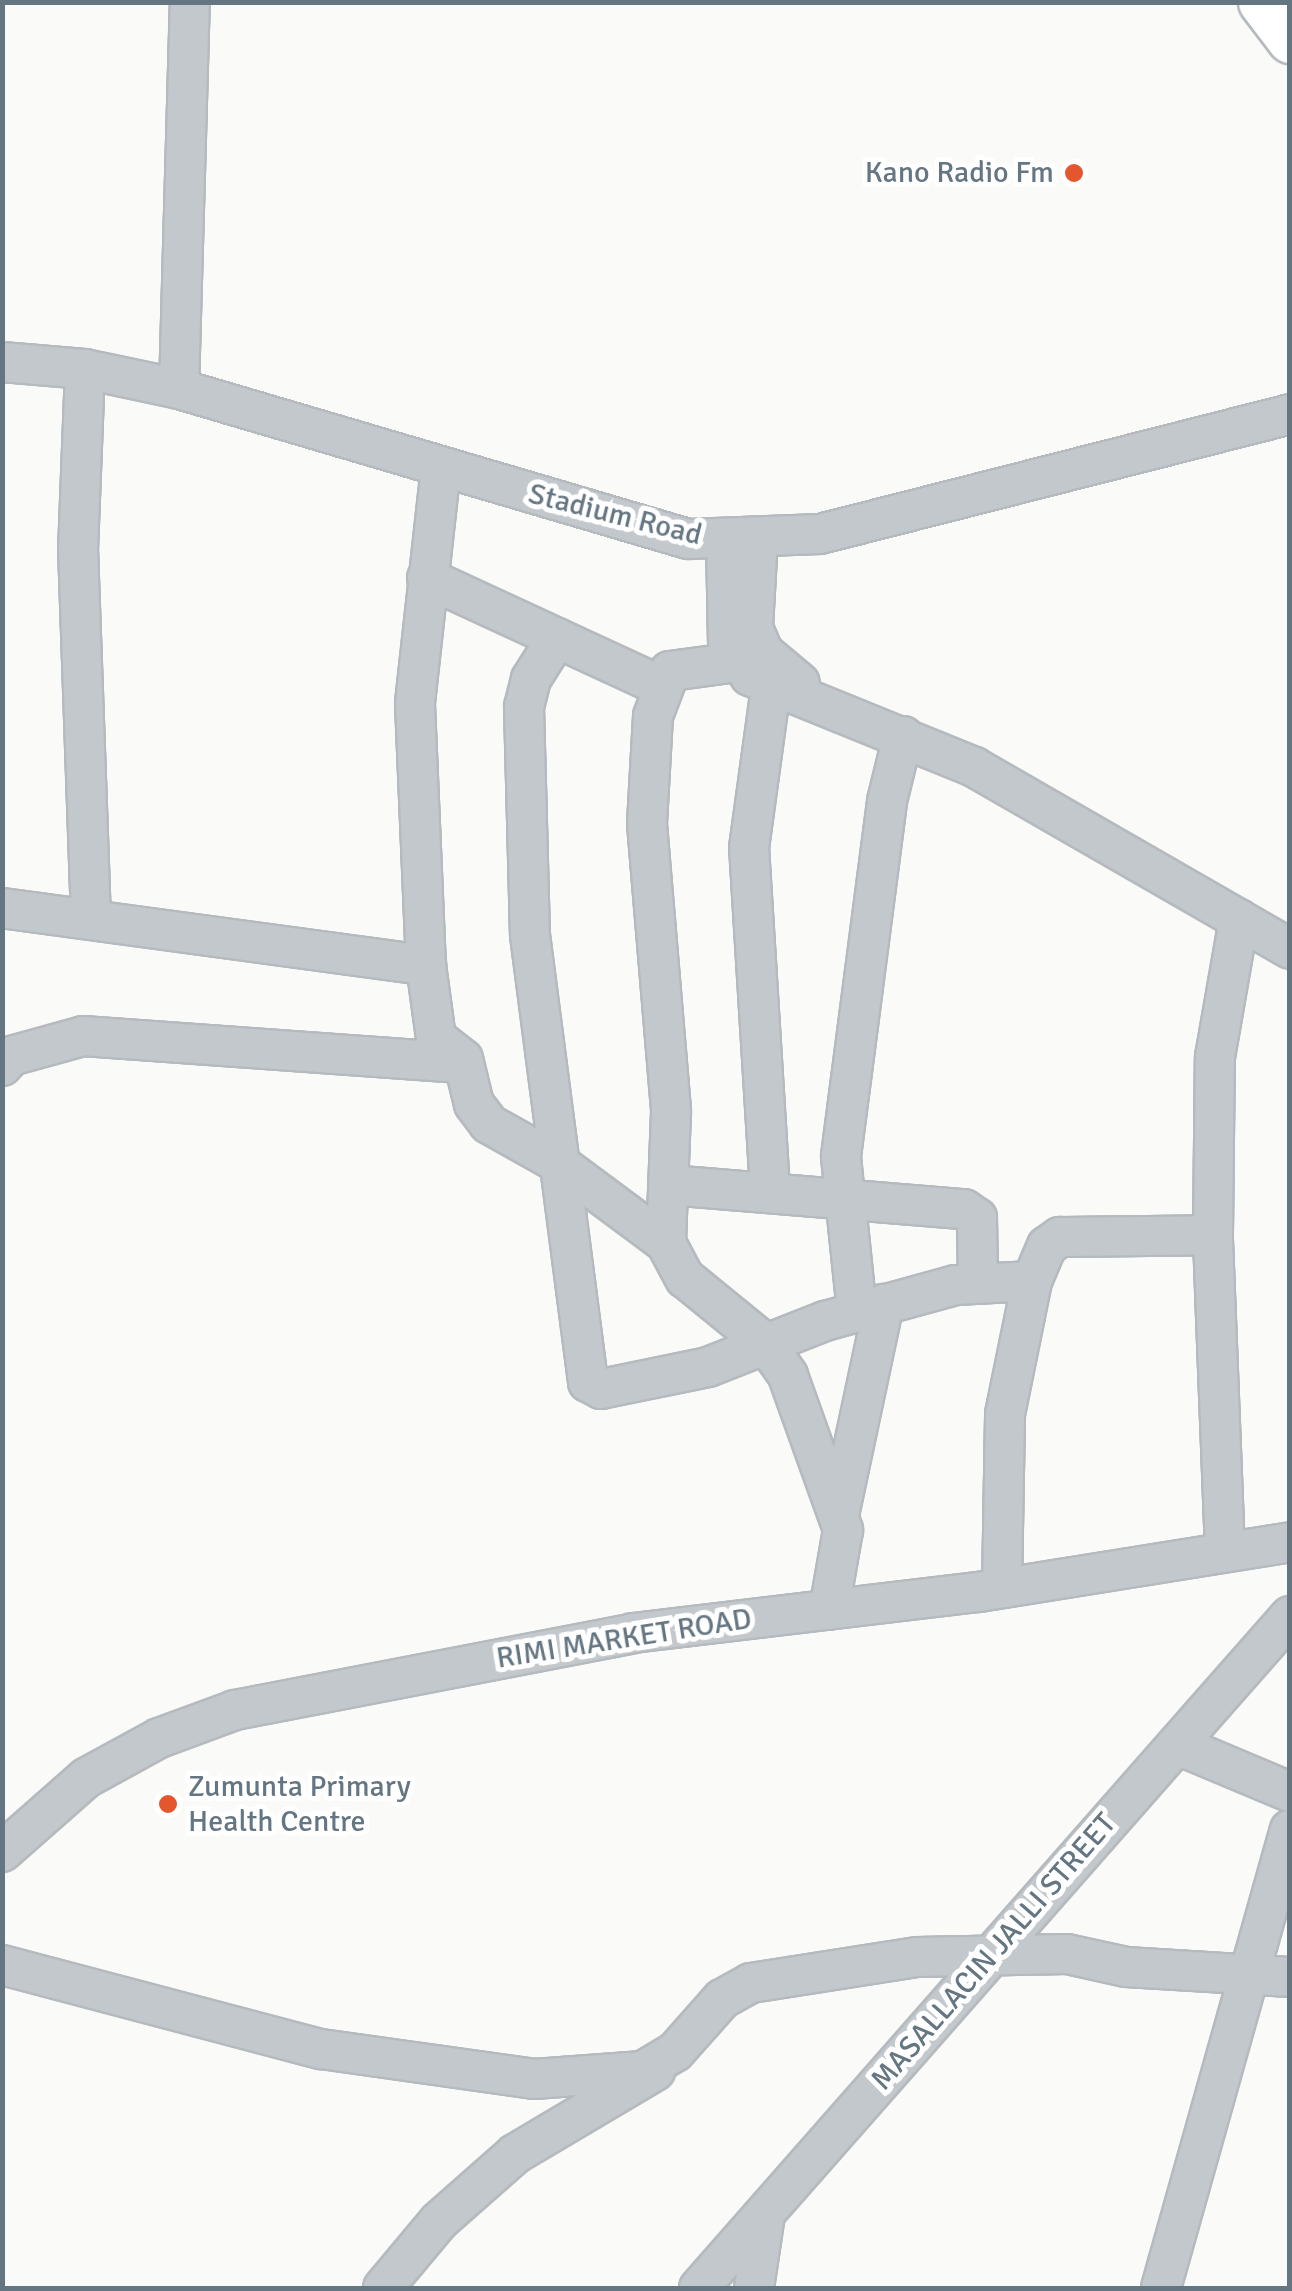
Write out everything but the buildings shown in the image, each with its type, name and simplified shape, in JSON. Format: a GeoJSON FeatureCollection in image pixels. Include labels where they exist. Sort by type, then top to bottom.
{"type":"FeatureCollection","features":[{"type":"Feature","properties":{"kind":"main road"},"geometry":{"type":"LineString","coordinates":[[1261,2],[1290,40]]}},
{"type":"Feature","properties":{"kind":"street"},"geometry":{"type":"LineString","coordinates":[[179,389],[190,2]]}},
{"type":"Feature","properties":{"kind":"street","name":"Stadium Road"},"geometry":{"type":"LineString","coordinates":[[2,362],[85,369],[179,389],[653,531],[742,540],[820,534],[1290,414]]}},
{"type":"Feature","properties":{"kind":"street"},"geometry":{"type":"LineString","coordinates":[[85,369],[78,548],[91,916]]}},
{"type":"Feature","properties":{"kind":"street"},"geometry":{"type":"LineString","coordinates":[[441,467],[415,704],[426,965],[436,1038],[464,1063],[478,1114],[557,1162],[666,1243],[685,1278],[766,1344],[788,1376],[839,1516],[843,1548],[829,1610]]}},
{"type":"Feature","properties":{"kind":"street"},"geometry":{"type":"LineString","coordinates":[[742,540],[727,630],[737,662],[771,688],[903,736],[974,767],[1290,949]]}},
{"type":"Feature","properties":{"kind":"street"},"geometry":{"type":"LineString","coordinates":[[742,540],[753,628],[774,664],[828,708]]}},
{"type":"Feature","properties":{"kind":"street"},"geometry":{"type":"LineString","coordinates":[[427,578],[663,686]]}},
{"type":"Feature","properties":{"kind":"street"},"geometry":{"type":"LineString","coordinates":[[556,638],[531,680],[523,743],[530,934],[588,1382],[601,1389],[708,1367],[870,1308],[978,1284],[1032,1280]]}},
{"type":"Feature","properties":{"kind":"street"},"geometry":{"type":"LineString","coordinates":[[666,1243],[671,1112],[647,824],[653,716],[663,686],[679,667],[737,662]]}},
{"type":"Feature","properties":{"kind":"street"},"geometry":{"type":"LineString","coordinates":[[770,1190],[748,848],[771,688]]}},
{"type":"Feature","properties":{"kind":"street"},"geometry":{"type":"LineString","coordinates":[[839,1516],[870,1308],[842,1194],[846,1086],[887,800],[903,736]]}},
{"type":"Feature","properties":{"kind":"street"},"geometry":{"type":"LineString","coordinates":[[2,908],[91,916],[426,965]]}},
{"type":"Feature","properties":{"kind":"street"},"geometry":{"type":"LineString","coordinates":[[1225,1552],[1212,1234],[1215,1057],[1239,919]]}},
{"type":"Feature","properties":{"kind":"street"},"geometry":{"type":"LineString","coordinates":[[2,1066],[11,1056],[82,1036],[464,1063]]}},
{"type":"Feature","properties":{"kind":"street"},"geometry":{"type":"LineString","coordinates":[[668,1184],[842,1194],[974,1212],[978,1284]]}},
{"type":"Feature","properties":{"kind":"street"},"geometry":{"type":"LineString","coordinates":[[1002,1588],[1004,1414],[1032,1280],[1047,1246],[1060,1237],[1212,1234]]}},
{"type":"Feature","properties":{"kind":"street","name":"RIMI MARKET ROAD"},"geometry":{"type":"LineString","coordinates":[[2,1852],[86,1778],[159,1738],[235,1710],[633,1633],[1002,1588],[1290,1542]]}},
{"type":"Feature","properties":{"kind":"street","name":"MASALLACIN JALLI STREET"},"geometry":{"type":"LineString","coordinates":[[699,2288],[989,1953],[1290,1616]]}},
{"type":"Feature","properties":{"kind":"street"},"geometry":{"type":"LineString","coordinates":[[1178,1745],[1290,1792]]}},
{"type":"Feature","properties":{"kind":"street"},"geometry":{"type":"LineString","coordinates":[[1161,2288],[1226,2075],[1245,1977],[1290,1830]]}},
{"type":"Feature","properties":{"kind":"street"},"geometry":{"type":"LineString","coordinates":[[383,2288],[438,2221],[516,2154],[618,2098],[675,2052],[722,1999],[751,1983],[989,1953],[1067,1954],[1245,1977],[1290,1977]]}},
{"type":"Feature","properties":{"kind":"street"},"geometry":{"type":"LineString","coordinates":[[2,1965],[322,2049],[437,2069],[534,2079],[618,2074],[643,2070],[675,2052]]}},
{"type":"Feature","properties":{"kind":"street"},"geometry":{"type":"LineString","coordinates":[[754,2288],[764,2214]]}},
{"type":"Feature","properties":{"kind":"place","name":"Kano Radio Fm"},"geometry":{"type":"Point","coordinates":[1074,173]}},
{"type":"Feature","properties":{"kind":"place","name":"Zumunta Primary Health Centre"},"geometry":{"type":"Point","coordinates":[168,1804]}}]}
